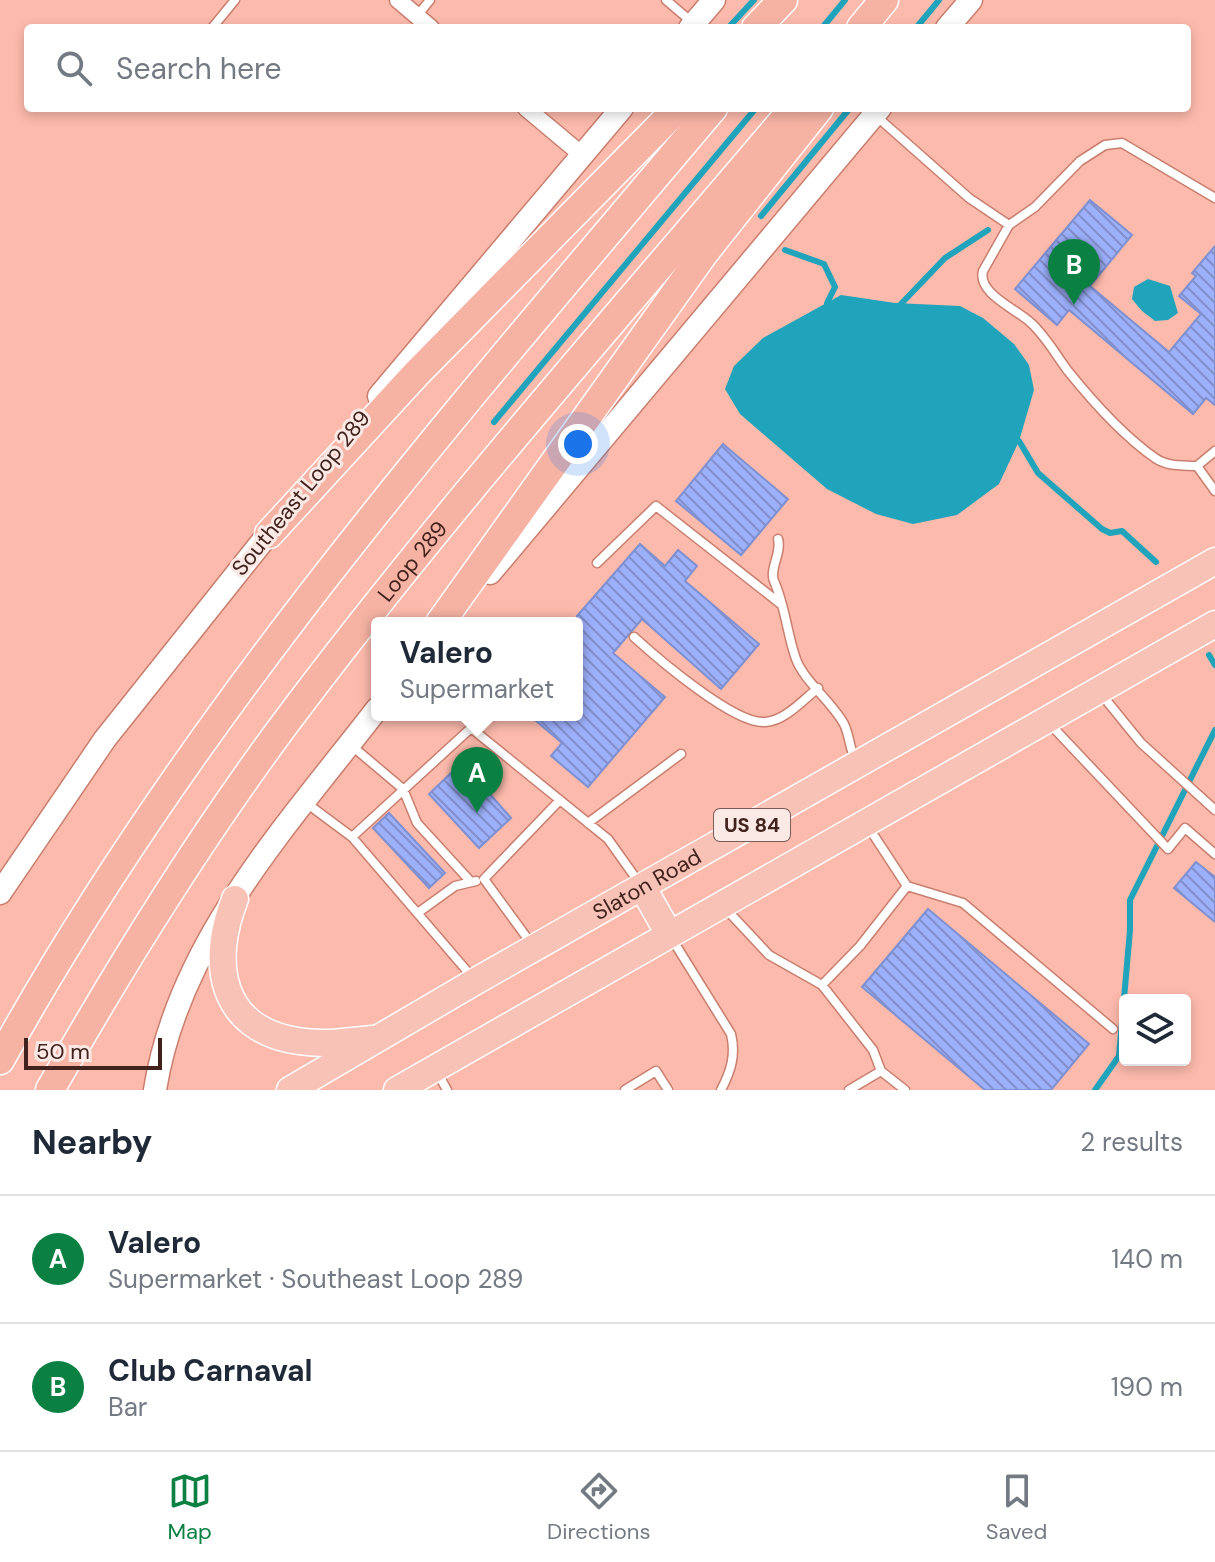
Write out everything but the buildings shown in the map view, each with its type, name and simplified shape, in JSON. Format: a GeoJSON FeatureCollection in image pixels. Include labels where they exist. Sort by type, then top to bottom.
{"type":"FeatureCollection","features":[{"type":"Feature","properties":{"kind":"highway"},"geometry":{"type":"LineString","coordinates":[[760,24],[783,0]]}},
{"type":"Feature","properties":{"kind":"highway"},"geometry":{"type":"LineString","coordinates":[[783,24],[803,0]]}},
{"type":"Feature","properties":{"kind":"highway"},"geometry":{"type":"LineString","coordinates":[[864,24],[884,0]]}},
{"type":"Feature","properties":{"kind":"highway"},"geometry":{"type":"LineString","coordinates":[[886,24],[906,0]]}},
{"type":"Feature","properties":{"kind":"highway"},"geometry":{"type":"LineString","coordinates":[[269,534],[417,373],[674,112]]}},
{"type":"Feature","properties":{"kind":"highway"},"geometry":{"type":"LineString","coordinates":[[0,1060],[85,917],[150,816],[259,664],[422,457],[710,112]]}},
{"type":"Feature","properties":{"kind":"highway","name":"Loop 289"},"geometry":{"type":"LineString","coordinates":[[50,1090],[122,968],[210,830],[284,726],[417,555],[791,112]]}},
{"type":"Feature","properties":{"kind":"highway"},"geometry":{"type":"LineString","coordinates":[[444,617],[695,265],[816,112]]}},
{"type":"Feature","properties":{"kind":"highway","name":"Slaton Road"},"geometry":{"type":"LineString","coordinates":[[290,1090],[1215,561]]}},
{"type":"Feature","properties":{"kind":"highway","name":"US 84"},"geometry":{"type":"LineString","coordinates":[[397,1090],[441,1079],[669,934],[1215,624]]}},
{"type":"Feature","properties":{"kind":"highway"},"geometry":{"type":"LineString","coordinates":[[643,888],[669,934]]}},
{"type":"Feature","properties":{"kind":"highway"},"geometry":{"type":"LineString","coordinates":[[235,899],[226,923],[221,962],[229,995],[242,1014],[270,1034],[297,1041],[379,1039]]}},
{"type":"Feature","properties":{"kind":"highway"},"geometry":{"type":"LineString","coordinates":[[416,1090],[441,1079]]}},
{"type":"Feature","properties":{"kind":"main road"},"geometry":{"type":"LineString","coordinates":[[694,24],[714,0]]}},
{"type":"Feature","properties":{"kind":"main road"},"geometry":{"type":"LineString","coordinates":[[950,24],[971,0]]}},
{"type":"Feature","properties":{"kind":"main road","name":"Southeast Loop 289"},"geometry":{"type":"LineString","coordinates":[[0,893],[105,739],[404,365],[619,112]]}},
{"type":"Feature","properties":{"kind":"main road"},"geometry":{"type":"LineString","coordinates":[[453,617],[877,112]]}},
{"type":"Feature","properties":{"kind":"main road"},"geometry":{"type":"LineString","coordinates":[[155,1090],[168,1033],[196,965],[235,899],[371,717]]}},
{"type":"Feature","properties":{"kind":"street"},"geometry":{"type":"LineString","coordinates":[[398,0],[426,24]]}},
{"type":"Feature","properties":{"kind":"street"},"geometry":{"type":"LineString","coordinates":[[531,112],[582,155]]}},
{"type":"Feature","properties":{"kind":"lane"},"geometry":{"type":"LineString","coordinates":[[215,24],[235,0]]}},
{"type":"Feature","properties":{"kind":"lane"},"geometry":{"type":"LineString","coordinates":[[417,16],[430,0]]}},
{"type":"Feature","properties":{"kind":"lane"},"geometry":{"type":"LineString","coordinates":[[666,0],[690,24]]}},
{"type":"Feature","properties":{"kind":"lane"},"geometry":{"type":"LineString","coordinates":[[879,112],[969,198],[1009,225]]}},
{"type":"Feature","properties":{"kind":"lane"},"geometry":{"type":"LineString","coordinates":[[1215,198],[1122,143],[1105,145],[1080,161],[1035,207],[1009,225],[981,278],[985,287],[1032,323],[1086,394],[1134,441],[1167,465],[1197,466],[1215,451]]}},
{"type":"Feature","properties":{"kind":"lane"},"geometry":{"type":"LineString","coordinates":[[1197,466],[1215,491]]}},
{"type":"Feature","properties":{"kind":"lane"},"geometry":{"type":"LineString","coordinates":[[597,563],[656,506],[782,605]]}},
{"type":"Feature","properties":{"kind":"lane"},"geometry":{"type":"LineString","coordinates":[[778,539],[779,553],[773,580],[777,585],[796,661],[845,726],[852,754],[858,764]]}},
{"type":"Feature","properties":{"kind":"lane"},"geometry":{"type":"LineString","coordinates":[[634,637],[700,691],[746,717],[765,723],[787,713],[818,688]]}},
{"type":"Feature","properties":{"kind":"lane"},"geometry":{"type":"LineString","coordinates":[[1099,691],[1141,743],[1215,810]]}},
{"type":"Feature","properties":{"kind":"lane"},"geometry":{"type":"LineString","coordinates":[[1045,719],[1168,849],[1185,828],[1215,854]]}},
{"type":"Feature","properties":{"kind":"lane"},"geometry":{"type":"LineString","coordinates":[[352,837],[471,728],[608,839],[643,888]]}},
{"type":"Feature","properties":{"kind":"lane"},"geometry":{"type":"LineString","coordinates":[[350,744],[403,789],[417,823],[471,882]]}},
{"type":"Feature","properties":{"kind":"lane"},"geometry":{"type":"LineString","coordinates":[[588,823],[681,754]]}},
{"type":"Feature","properties":{"kind":"lane"},"geometry":{"type":"LineString","coordinates":[[419,912],[455,886],[484,879],[560,800]]}},
{"type":"Feature","properties":{"kind":"lane"},"geometry":{"type":"LineString","coordinates":[[305,802],[352,837],[476,981]]}},
{"type":"Feature","properties":{"kind":"lane"},"geometry":{"type":"LineString","coordinates":[[865,822],[907,886],[963,903],[1113,1029]]}},
{"type":"Feature","properties":{"kind":"lane"},"geometry":{"type":"LineString","coordinates":[[484,879],[535,950]]}},
{"type":"Feature","properties":{"kind":"lane"},"geometry":{"type":"LineString","coordinates":[[822,985],[860,946],[907,886]]}},
{"type":"Feature","properties":{"kind":"lane"},"geometry":{"type":"LineString","coordinates":[[721,904],[769,955],[822,985],[873,1050],[881,1071],[905,1090]]}},
{"type":"Feature","properties":{"kind":"lane"},"geometry":{"type":"LineString","coordinates":[[669,934],[731,1034],[733,1061],[721,1090]]}},
{"type":"Feature","properties":{"kind":"lane"},"geometry":{"type":"LineString","coordinates":[[625,1090],[656,1071],[668,1090]]}},
{"type":"Feature","properties":{"kind":"lane"},"geometry":{"type":"LineString","coordinates":[[849,1090],[881,1071]]}},
{"type":"Feature","properties":{"kind":"water"},"geometry":{"type":"Polygon","coordinates":[[[1148,279],[1170,286],[1178,313],[1168,320],[1155,321],[1132,299],[1134,287],[1148,279]]]}},
{"type":"Feature","properties":{"kind":"water"},"geometry":{"type":"Polygon","coordinates":[[[841,295],[895,303],[960,306],[983,318],[1014,344],[1029,365],[1034,390],[1019,441],[999,484],[957,515],[913,524],[876,514],[827,489],[740,414],[725,389],[734,366],[763,338],[841,295]]]}},
{"type":"Feature","properties":{"kind":"waterway"},"geometry":{"type":"LineString","coordinates":[[732,24],[754,0]]}},
{"type":"Feature","properties":{"kind":"waterway"},"geometry":{"type":"LineString","coordinates":[[825,24],[845,0]]}},
{"type":"Feature","properties":{"kind":"waterway"},"geometry":{"type":"LineString","coordinates":[[919,24],[939,0]]}},
{"type":"Feature","properties":{"kind":"waterway"},"geometry":{"type":"LineString","coordinates":[[494,422],[753,112]]}},
{"type":"Feature","properties":{"kind":"waterway"},"geometry":{"type":"LineString","coordinates":[[761,216],[847,112]]}},
{"type":"Feature","properties":{"kind":"waterway"},"geometry":{"type":"LineString","coordinates":[[901,304],[945,258],[988,230]]}},
{"type":"Feature","properties":{"kind":"waterway"},"geometry":{"type":"LineString","coordinates":[[785,250],[824,264],[835,287],[827,303]]}},
{"type":"Feature","properties":{"kind":"waterway"},"geometry":{"type":"LineString","coordinates":[[1019,441],[1038,473],[1102,529],[1110,533],[1122,531],[1156,562]]}},
{"type":"Feature","properties":{"kind":"waterway"},"geometry":{"type":"LineString","coordinates":[[1209,655],[1215,665]]}},
{"type":"Feature","properties":{"kind":"waterway"},"geometry":{"type":"LineString","coordinates":[[1095,1090],[1119,1056],[1130,900],[1215,730]]}},
{"type":"Feature","properties":{"kind":"place","name":"Club Carnaval"},"geometry":{"type":"Point","coordinates":[1074,305]}},
{"type":"Feature","properties":{"kind":"place","name":"Valero"},"geometry":{"type":"Point","coordinates":[477,813]}}]}
